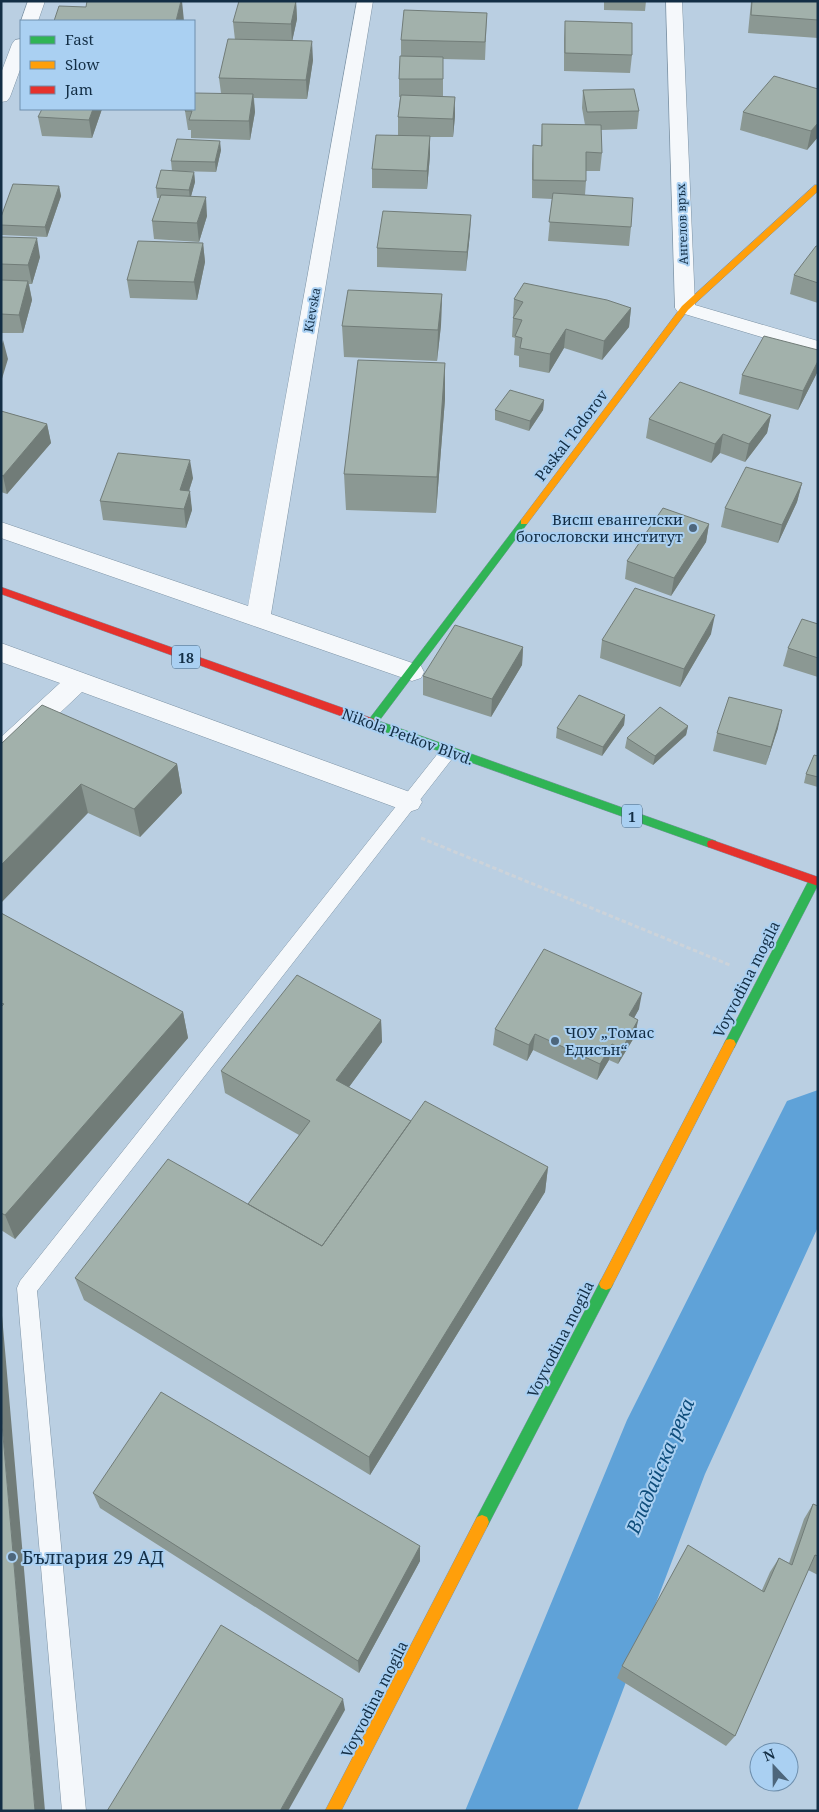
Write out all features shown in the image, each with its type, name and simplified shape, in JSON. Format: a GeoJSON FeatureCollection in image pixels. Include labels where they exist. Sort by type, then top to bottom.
{"type":"FeatureCollection","features":[{"type":"Feature","properties":{"kind":"main road","name":"Paskal Todorov"},"geometry":{"type":"LineString","coordinates":[[372,723],[685,308],[818,188]]}},
{"type":"Feature","properties":{"kind":"main road","name":"Nikola Petkov Blvd."},"geometry":{"type":"LineString","coordinates":[[1,590],[817,882]]}},
{"type":"Feature","properties":{"kind":"main road","name":"Voyvodina mogila"},"geometry":{"type":"LineString","coordinates":[[333,1811],[764,979],[817,882]]}},
{"type":"Feature","properties":{"kind":"street"},"geometry":{"type":"LineString","coordinates":[[30,20],[37,1]]}},
{"type":"Feature","properties":{"kind":"street","name":"Kievska"},"geometry":{"type":"LineString","coordinates":[[258,619],[365,1]]}},
{"type":"Feature","properties":{"kind":"street","name":"Ангелов връх"},"geometry":{"type":"LineString","coordinates":[[674,1],[685,308]]}},
{"type":"Feature","properties":{"kind":"street"},"geometry":{"type":"LineString","coordinates":[[1,97],[20,47]]}},
{"type":"Feature","properties":{"kind":"street"},"geometry":{"type":"LineString","coordinates":[[685,308],[818,348]]}},
{"type":"Feature","properties":{"kind":"street"},"geometry":{"type":"LineString","coordinates":[[1,530],[412,672]]}},
{"type":"Feature","properties":{"kind":"street"},"geometry":{"type":"LineString","coordinates":[[1,652],[409,802]]}},
{"type":"Feature","properties":{"kind":"street"},"geometry":{"type":"LineString","coordinates":[[1,753],[79,680]]}},
{"type":"Feature","properties":{"kind":"lane"},"geometry":{"type":"LineString","coordinates":[[74,1811],[28,1288],[449,751]]}},
{"type":"Feature","properties":{"kind":"path"},"geometry":{"type":"LineString","coordinates":[[391,826],[764,979]]}},
{"type":"Feature","properties":{"kind":"building"},"geometry":{"type":"Polygon","coordinates":[[[87,1],[181,1],[176,20],[54,20],[59,6],[86,7],[87,1]]]}},
{"type":"Feature","properties":{"kind":"building"},"geometry":{"type":"Polygon","coordinates":[[[239,1],[296,1],[291,24],[233,22],[239,1]]]}},
{"type":"Feature","properties":{"kind":"building"},"geometry":{"type":"Polygon","coordinates":[[[752,1],[818,1],[818,20],[751,15],[752,1]]]}},
{"type":"Feature","properties":{"kind":"building"},"geometry":{"type":"Polygon","coordinates":[[[404,10],[487,13],[485,42],[401,40],[404,10]]]}},
{"type":"Feature","properties":{"kind":"building"},"geometry":{"type":"Polygon","coordinates":[[[565,21],[632,23],[632,55],[565,53],[565,21]]]}},
{"type":"Feature","properties":{"kind":"building"},"geometry":{"type":"Polygon","coordinates":[[[228,39],[312,41],[306,80],[219,78],[228,39]]]}},
{"type":"Feature","properties":{"kind":"building"},"geometry":{"type":"Polygon","coordinates":[[[400,56],[443,57],[443,79],[399,79],[400,56]]]}},
{"type":"Feature","properties":{"kind":"building"},"geometry":{"type":"Polygon","coordinates":[[[774,76],[818,89],[818,123],[811,131],[743,112],[774,76]]]}},
{"type":"Feature","properties":{"kind":"building"},"geometry":{"type":"Polygon","coordinates":[[[634,89],[639,111],[587,112],[583,90],[634,89]]]}},
{"type":"Feature","properties":{"kind":"building"},"geometry":{"type":"Polygon","coordinates":[[[195,93],[253,94],[249,121],[189,120],[192,111],[185,111],[195,110],[195,93]]]}},
{"type":"Feature","properties":{"kind":"building"},"geometry":{"type":"Polygon","coordinates":[[[401,95],[455,97],[453,119],[398,117],[401,95]]]}},
{"type":"Feature","properties":{"kind":"building"},"geometry":{"type":"Polygon","coordinates":[[[42,110],[93,110],[89,120],[38,117],[42,110]]]}},
{"type":"Feature","properties":{"kind":"building"},"geometry":{"type":"Polygon","coordinates":[[[542,124],[601,125],[602,153],[586,152],[586,181],[533,180],[533,145],[542,146],[542,124]]]}},
{"type":"Feature","properties":{"kind":"building"},"geometry":{"type":"Polygon","coordinates":[[[376,135],[430,136],[427,171],[372,169],[376,135]]]}},
{"type":"Feature","properties":{"kind":"building"},"geometry":{"type":"Polygon","coordinates":[[[177,139],[220,141],[215,162],[171,161],[177,139]]]}},
{"type":"Feature","properties":{"kind":"building"},"geometry":{"type":"Polygon","coordinates":[[[161,170],[194,172],[189,190],[156,188],[161,170]]]}},
{"type":"Feature","properties":{"kind":"building"},"geometry":{"type":"Polygon","coordinates":[[[13,184],[59,186],[45,227],[1,225],[1,217],[13,184]]]}},
{"type":"Feature","properties":{"kind":"building"},"geometry":{"type":"Polygon","coordinates":[[[553,193],[633,198],[631,227],[549,222],[553,193]]]}},
{"type":"Feature","properties":{"kind":"building"},"geometry":{"type":"Polygon","coordinates":[[[161,195],[206,197],[197,223],[152,221],[161,195]]]}},
{"type":"Feature","properties":{"kind":"building"},"geometry":{"type":"Polygon","coordinates":[[[383,211],[471,215],[467,252],[377,248],[383,211]]]}},
{"type":"Feature","properties":{"kind":"building"},"geometry":{"type":"Polygon","coordinates":[[[1,237],[37,238],[28,265],[1,264],[1,237]]]}},
{"type":"Feature","properties":{"kind":"building"},"geometry":{"type":"Polygon","coordinates":[[[138,241],[203,243],[194,282],[127,280],[138,241]]]}},
{"type":"Feature","properties":{"kind":"building"},"geometry":{"type":"Polygon","coordinates":[[[816,246],[818,246],[818,283],[794,275],[816,246]]]}},
{"type":"Feature","properties":{"kind":"building"},"geometry":{"type":"Polygon","coordinates":[[[1,280],[28,281],[19,315],[1,314],[1,280]]]}},
{"type":"Feature","properties":{"kind":"building"},"geometry":{"type":"Polygon","coordinates":[[[524,283],[607,300],[631,308],[604,341],[566,329],[550,354],[520,348],[522,338],[515,336],[522,320],[513,318],[523,302],[514,299],[524,283]]]}},
{"type":"Feature","properties":{"kind":"building"},"geometry":{"type":"Polygon","coordinates":[[[348,290],[442,294],[438,330],[342,326],[348,290]]]}},
{"type":"Feature","properties":{"kind":"building"},"geometry":{"type":"Polygon","coordinates":[[[764,336],[818,350],[818,361],[803,391],[742,375],[764,336]]]}},
{"type":"Feature","properties":{"kind":"building"},"geometry":{"type":"Polygon","coordinates":[[[358,360],[445,363],[437,477],[344,474],[358,360]]]}},
{"type":"Feature","properties":{"kind":"building"},"geometry":{"type":"Polygon","coordinates":[[[680,382],[771,415],[749,444],[723,434],[715,444],[649,419],[680,382]]]}},
{"type":"Feature","properties":{"kind":"building"},"geometry":{"type":"Polygon","coordinates":[[[510,390],[544,400],[530,421],[495,410],[510,390]]]}},
{"type":"Feature","properties":{"kind":"building"},"geometry":{"type":"Polygon","coordinates":[[[1,411],[47,424],[3,476],[1,475],[1,411]]]}},
{"type":"Feature","properties":{"kind":"building"},"geometry":{"type":"Polygon","coordinates":[[[118,453],[190,460],[180,490],[190,491],[184,509],[100,501],[118,453]]]}},
{"type":"Feature","properties":{"kind":"building"},"geometry":{"type":"Polygon","coordinates":[[[746,467],[802,483],[782,525],[725,508],[746,467]]]}},
{"type":"Feature","properties":{"kind":"building"},"geometry":{"type":"Polygon","coordinates":[[[663,508],[709,524],[674,578],[627,561],[663,508]]]}},
{"type":"Feature","properties":{"kind":"building"},"geometry":{"type":"Polygon","coordinates":[[[635,588],[715,615],[684,669],[602,640],[635,588]]]}},
{"type":"Feature","properties":{"kind":"building"},"geometry":{"type":"Polygon","coordinates":[[[802,619],[818,624],[818,658],[788,648],[802,619]]]}},
{"type":"Feature","properties":{"kind":"building"},"geometry":{"type":"Polygon","coordinates":[[[455,625],[523,647],[492,699],[423,676],[455,625]]]}},
{"type":"Feature","properties":{"kind":"building"},"geometry":{"type":"Polygon","coordinates":[[[579,695],[625,715],[603,747],[557,728],[579,695]]]}},
{"type":"Feature","properties":{"kind":"building"},"geometry":{"type":"Polygon","coordinates":[[[729,697],[782,710],[771,747],[717,733],[729,697]]]}},
{"type":"Feature","properties":{"kind":"building"},"geometry":{"type":"Polygon","coordinates":[[[42,705],[177,764],[134,809],[81,784],[1,865],[1,744],[42,705]]]}},
{"type":"Feature","properties":{"kind":"building"},"geometry":{"type":"Polygon","coordinates":[[[660,707],[688,726],[655,756],[627,738],[660,707]]]}},
{"type":"Feature","properties":{"kind":"building"},"geometry":{"type":"Polygon","coordinates":[[[814,755],[818,756],[818,777],[806,774],[814,755]]]}},
{"type":"Feature","properties":{"kind":"building"},"geometry":{"type":"Polygon","coordinates":[[[1,913],[183,1012],[5,1215],[1,1213],[1,1007],[4,1004],[1,1003],[1,913]]]}},
{"type":"Feature","properties":{"kind":"building"},"geometry":{"type":"Polygon","coordinates":[[[544,949],[642,993],[629,1015],[638,1020],[622,1049],[612,1044],[600,1064],[535,1034],[529,1045],[495,1029],[544,949]]]}},
{"type":"Feature","properties":{"kind":"building"},"geometry":{"type":"Polygon","coordinates":[[[297,975],[381,1020],[336,1080],[411,1121],[322,1246],[248,1204],[310,1121],[221,1071],[297,975]]]}},
{"type":"Feature","properties":{"kind":"building"},"geometry":{"type":"Polygon","coordinates":[[[425,1101],[548,1167],[369,1457],[75,1278],[168,1159],[322,1246],[425,1101]]]}},
{"type":"Feature","properties":{"kind":"building"},"geometry":{"type":"Polygon","coordinates":[[[161,1392],[420,1546],[358,1661],[93,1493],[161,1392]]]}},
{"type":"Feature","properties":{"kind":"building","name":"България 29 АД"},"geometry":{"type":"Polygon","coordinates":[[[1,1412],[35,1811],[1,1811],[1,1412]]]}},
{"type":"Feature","properties":{"kind":"building"},"geometry":{"type":"Polygon","coordinates":[[[813,1504],[818,1506],[818,1556],[815,1555],[735,1736],[622,1666],[688,1545],[764,1592],[779,1558],[792,1565],[813,1504]]]}},
{"type":"Feature","properties":{"kind":"building"},"geometry":{"type":"Polygon","coordinates":[[[221,1625],[343,1699],[280,1811],[107,1811],[221,1625]]]}},
{"type":"Feature","properties":{"kind":"waterway","name":"Владайска река"},"geometry":{"type":"LineString","coordinates":[[521,1811],[662,1455],[818,1129]]}},
{"type":"Feature","properties":{"kind":"traffic: fast"},"geometry":{"type":"LineString","coordinates":[[372,723],[524,522]]}},
{"type":"Feature","properties":{"kind":"traffic: fast"},"geometry":{"type":"LineString","coordinates":[[370,722],[712,844]]}},
{"type":"Feature","properties":{"kind":"traffic: fast"},"geometry":{"type":"LineString","coordinates":[[730,1044],[814,881]]}},
{"type":"Feature","properties":{"kind":"traffic: fast"},"geometry":{"type":"LineString","coordinates":[[482,1522],[606,1284]]}},
{"type":"Feature","properties":{"kind":"traffic: slow"},"geometry":{"type":"LineString","coordinates":[[524,522],[685,308],[818,187]]}},
{"type":"Feature","properties":{"kind":"traffic: slow"},"geometry":{"type":"LineString","coordinates":[[606,1284],[730,1044]]}},
{"type":"Feature","properties":{"kind":"traffic: slow"},"geometry":{"type":"LineString","coordinates":[[333,1811],[482,1522]]}},
{"type":"Feature","properties":{"kind":"traffic: jam"},"geometry":{"type":"LineString","coordinates":[[1,590],[370,722]]}},
{"type":"Feature","properties":{"kind":"traffic: jam"},"geometry":{"type":"LineString","coordinates":[[712,844],[818,882]]}},
{"type":"Feature","properties":{"kind":"place","name":"Висш евангелски богословски институт"},"geometry":{"type":"Point","coordinates":[693,528]}},
{"type":"Feature","properties":{"kind":"place","name":"ЧОУ „Томас Едисън“"},"geometry":{"type":"Point","coordinates":[555,1041]}},
{"type":"Feature","properties":{"kind":"place","name":"България 29 АД"},"geometry":{"type":"Point","coordinates":[12,1557]}}]}
